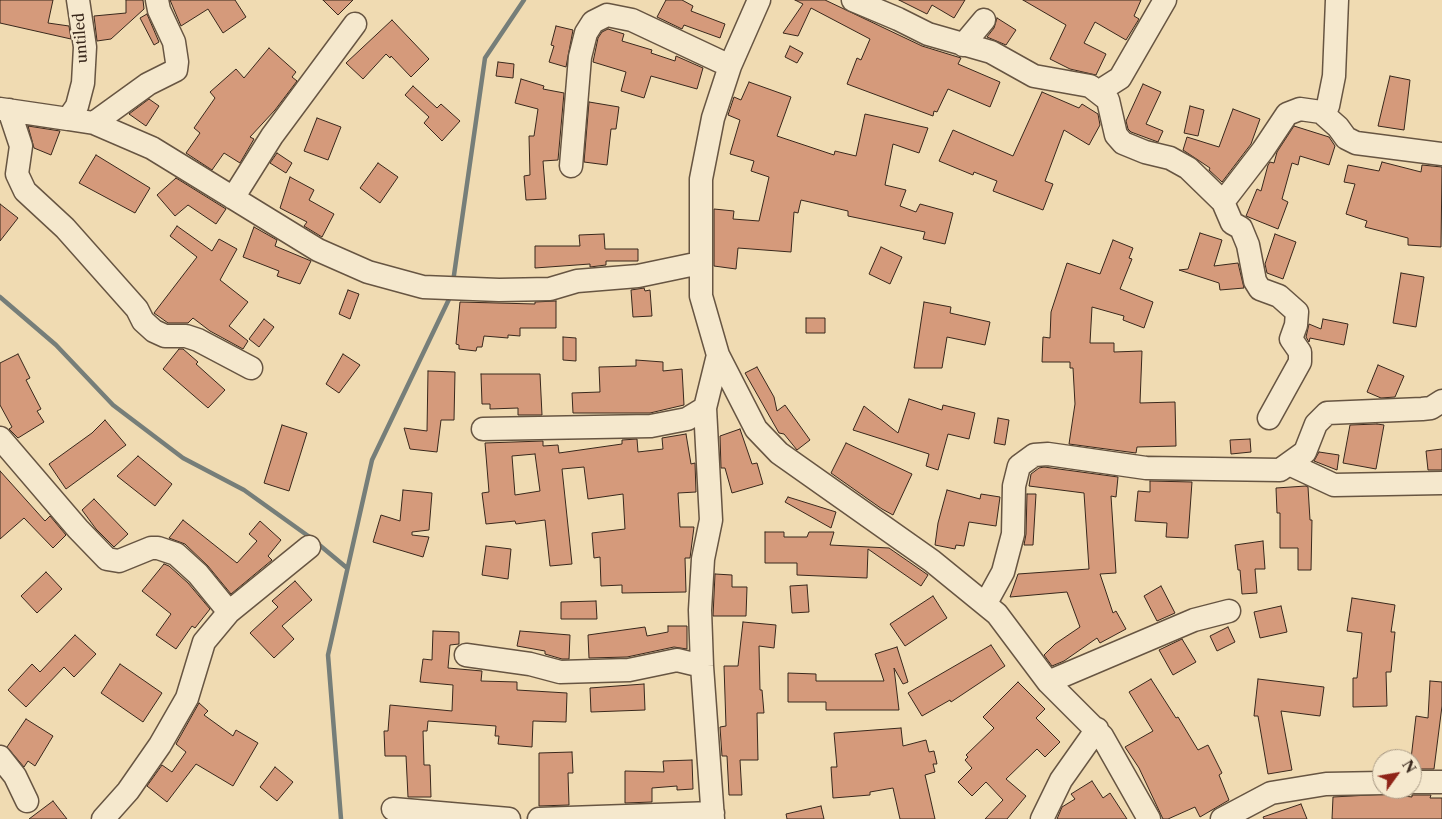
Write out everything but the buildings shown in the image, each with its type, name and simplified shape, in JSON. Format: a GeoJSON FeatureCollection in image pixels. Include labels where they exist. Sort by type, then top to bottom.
{"type":"FeatureCollection","features":[{"type":"Feature","properties":{"kind":"street","name":"untiled"},"geometry":{"type":"LineString","coordinates":[[72,112],[83,83],[85,47],[78,0]]}},
{"type":"Feature","properties":{"kind":"street"},"geometry":{"type":"LineString","coordinates":[[94,123],[148,84],[176,70],[177,62],[174,42],[159,10],[157,0]]}},
{"type":"Feature","properties":{"kind":"street"},"geometry":{"type":"LineString","coordinates":[[758,0],[730,66],[713,118],[701,179],[701,296],[718,355],[756,429],[779,454],[932,561],[986,603],[997,614],[1048,682],[1102,736],[1150,819]]}},
{"type":"Feature","properties":{"kind":"street"},"geometry":{"type":"LineString","coordinates":[[853,0],[898,18],[928,34],[991,52],[1034,76],[1090,86],[1108,100],[1115,130],[1123,143],[1146,152],[1170,158],[1188,168],[1223,202],[1232,223],[1241,228],[1248,245],[1255,281],[1260,289],[1279,296],[1297,312],[1296,325],[1291,338],[1300,352],[1300,362],[1269,418]]}},
{"type":"Feature","properties":{"kind":"street"},"geometry":{"type":"LineString","coordinates":[[1098,92],[1120,78],[1165,0]]}},
{"type":"Feature","properties":{"kind":"street"},"geometry":{"type":"LineString","coordinates":[[1321,112],[1328,106],[1334,76],[1337,0]]}},
{"type":"Feature","properties":{"kind":"street"},"geometry":{"type":"LineString","coordinates":[[571,166],[580,57],[586,33],[593,22],[607,15],[632,20],[730,66]]}},
{"type":"Feature","properties":{"kind":"street"},"geometry":{"type":"LineString","coordinates":[[962,45],[984,20]]}},
{"type":"Feature","properties":{"kind":"street"},"geometry":{"type":"LineString","coordinates":[[233,198],[272,136],[355,24]]}},
{"type":"Feature","properties":{"kind":"street"},"geometry":{"type":"LineString","coordinates":[[251,368],[198,340],[186,336],[165,336],[154,331],[143,321],[137,309],[65,228],[26,191],[17,174],[21,146],[4,109],[72,112],[152,148],[318,250],[368,272],[423,287],[498,290],[550,289],[577,281],[638,276],[700,263]]}},
{"type":"Feature","properties":{"kind":"street"},"geometry":{"type":"LineString","coordinates":[[1223,202],[1263,150],[1287,114],[1300,109],[1321,112],[1338,127],[1346,138],[1356,143],[1442,154]]}},
{"type":"Feature","properties":{"kind":"street"},"geometry":{"type":"LineString","coordinates":[[539,819],[713,816],[702,666],[700,610],[703,559],[711,520],[705,408],[718,355]]}},
{"type":"Feature","properties":{"kind":"street"},"geometry":{"type":"LineString","coordinates":[[483,428],[651,426],[687,420],[705,408]]}},
{"type":"Feature","properties":{"kind":"street"},"geometry":{"type":"LineString","coordinates":[[986,603],[1003,572],[1013,534],[1014,486],[1019,466],[1034,455],[1048,454],[1146,468],[1280,470],[1305,452],[1316,424],[1328,413],[1438,411]]}},
{"type":"Feature","properties":{"kind":"street"},"geometry":{"type":"LineString","coordinates":[[0,438],[78,529],[107,559],[119,561],[151,548],[158,548],[176,554],[198,574],[229,612]]}},
{"type":"Feature","properties":{"kind":"street"},"geometry":{"type":"LineString","coordinates":[[1289,464],[1334,484],[1442,483]]}},
{"type":"Feature","properties":{"kind":"street"},"geometry":{"type":"LineString","coordinates":[[102,819],[128,791],[160,745],[187,698],[204,642],[229,612],[309,547]]}},
{"type":"Feature","properties":{"kind":"street"},"geometry":{"type":"LineString","coordinates":[[1048,682],[1194,620],[1229,611]]}},
{"type":"Feature","properties":{"kind":"street"},"geometry":{"type":"LineString","coordinates":[[466,655],[530,664],[560,672],[629,670],[677,660],[702,666]]}},
{"type":"Feature","properties":{"kind":"street"},"geometry":{"type":"LineString","coordinates":[[1042,819],[1061,780],[1096,729]]}},
{"type":"Feature","properties":{"kind":"street"},"geometry":{"type":"LineString","coordinates":[[0,757],[14,776],[27,801]]}},
{"type":"Feature","properties":{"kind":"street"},"geometry":{"type":"LineString","coordinates":[[1422,782],[1442,782]]}},
{"type":"Feature","properties":{"kind":"street"},"geometry":{"type":"LineString","coordinates":[[1222,819],[1271,793],[1326,784],[1372,783]]}},
{"type":"Feature","properties":{"kind":"street"},"geometry":{"type":"LineString","coordinates":[[393,809],[509,819]]}},
{"type":"Feature","properties":{"kind":"waterway"},"geometry":{"type":"LineString","coordinates":[[453,282],[485,58],[524,0]]}},
{"type":"Feature","properties":{"kind":"waterway"},"geometry":{"type":"LineString","coordinates":[[341,819],[328,655],[372,460],[451,295]]}},
{"type":"Feature","properties":{"kind":"waterway"},"geometry":{"type":"LineString","coordinates":[[0,297],[56,345],[113,405],[183,458],[244,490],[311,538]]}},
{"type":"Feature","properties":{"kind":"waterway"},"geometry":{"type":"LineString","coordinates":[[317,543],[347,568]]}}]}
